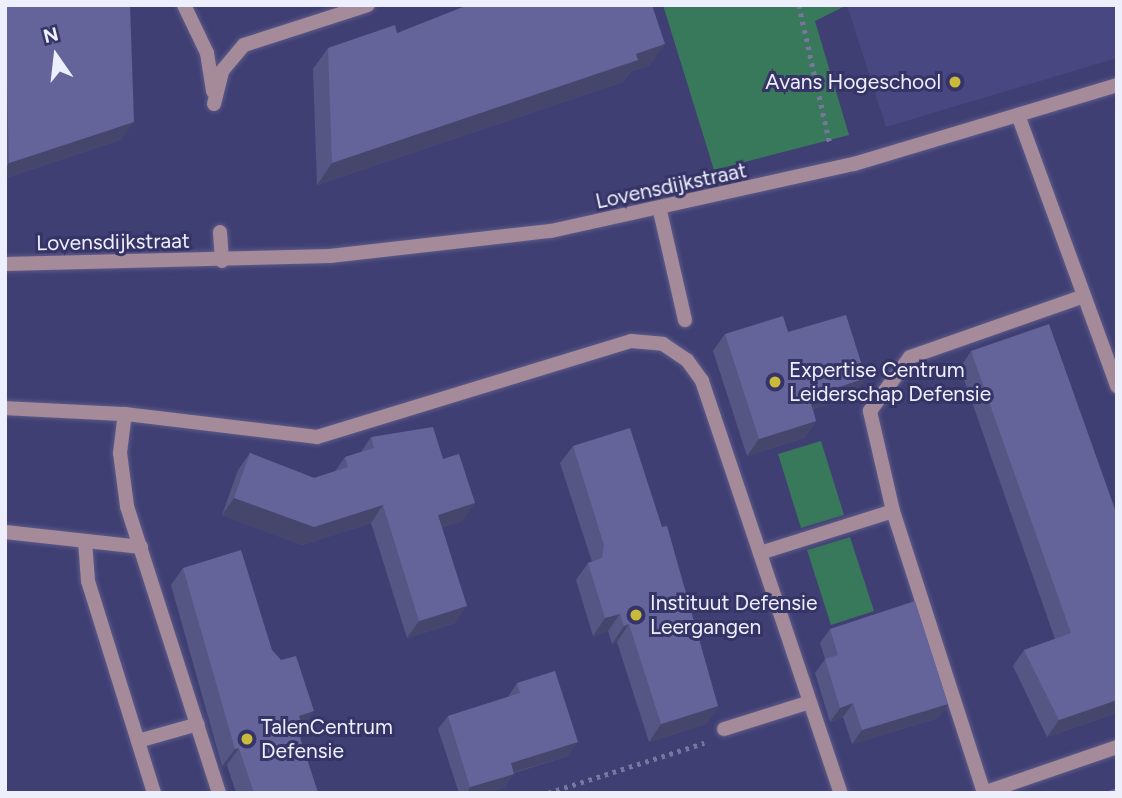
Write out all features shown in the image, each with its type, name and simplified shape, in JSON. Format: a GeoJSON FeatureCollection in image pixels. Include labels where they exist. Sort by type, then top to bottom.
{"type":"FeatureCollection","features":[{"type":"Feature","properties":{"kind":"street"},"geometry":{"type":"LineString","coordinates":[[184,5],[207,52],[214,104],[222,71],[244,45],[365,6]]}},
{"type":"Feature","properties":{"kind":"street","name":"Lovensdijkstraat"},"geometry":{"type":"LineString","coordinates":[[5,264],[222,261],[441,247],[660,211],[835,169],[1117,85]]}},
{"type":"Feature","properties":{"kind":"street"},"geometry":{"type":"LineString","coordinates":[[1018,115],[1117,386]]}},
{"type":"Feature","properties":{"kind":"street"},"geometry":{"type":"LineString","coordinates":[[660,211],[685,320]]}},
{"type":"Feature","properties":{"kind":"street","name":"Lovensdijkstraat"},"geometry":{"type":"LineString","coordinates":[[220,232],[222,261]]}},
{"type":"Feature","properties":{"kind":"street"},"geometry":{"type":"LineString","coordinates":[[1084,296],[910,357],[870,411],[894,511],[983,793],[1117,747]]}},
{"type":"Feature","properties":{"kind":"street"},"geometry":{"type":"LineString","coordinates":[[5,408],[125,414],[317,437],[631,341],[663,344],[687,360],[702,381],[807,703],[841,793]]}},
{"type":"Feature","properties":{"kind":"street"},"geometry":{"type":"LineString","coordinates":[[125,414],[120,453],[141,547],[219,793]]}},
{"type":"Feature","properties":{"kind":"street"},"geometry":{"type":"LineString","coordinates":[[760,553],[894,511]]}},
{"type":"Feature","properties":{"kind":"street"},"geometry":{"type":"LineString","coordinates":[[5,532],[141,547]]}},
{"type":"Feature","properties":{"kind":"street"},"geometry":{"type":"LineString","coordinates":[[85,541],[88,581],[154,793]]}},
{"type":"Feature","properties":{"kind":"street"},"geometry":{"type":"LineString","coordinates":[[724,729],[807,703]]}},
{"type":"Feature","properties":{"kind":"street"},"geometry":{"type":"LineString","coordinates":[[138,741],[198,723]]}},
{"type":"Feature","properties":{"kind":"path"},"geometry":{"type":"LineString","coordinates":[[799,5],[835,169]]}},
{"type":"Feature","properties":{"kind":"path"},"geometry":{"type":"LineString","coordinates":[[548,793],[705,743],[724,729]]}},
{"type":"Feature","properties":{"kind":"shaded area","name":"Avans Hogeschool"},"geometry":{"type":"Polygon","coordinates":[[[847,5],[1117,5],[1117,58],[886,127],[847,5]]]}},
{"type":"Feature","properties":{"kind":"green space"},"geometry":{"type":"Polygon","coordinates":[[[663,5],[847,5],[815,21],[849,135],[714,170],[663,5]]]}},
{"type":"Feature","properties":{"kind":"green space"},"geometry":{"type":"Polygon","coordinates":[[[821,441],[844,515],[801,528],[778,454],[821,441]]]}},
{"type":"Feature","properties":{"kind":"green space"},"geometry":{"type":"Polygon","coordinates":[[[850,537],[874,611],[831,625],[807,550],[850,537]]]}},
{"type":"Feature","properties":{"kind":"building"},"geometry":{"type":"Polygon","coordinates":[[[5,5],[130,5],[134,122],[9,163],[5,5]]]}},
{"type":"Feature","properties":{"kind":"building"},"geometry":{"type":"Polygon","coordinates":[[[468,5],[652,5],[665,44],[636,54],[638,60],[332,163],[328,48],[395,25],[397,33],[468,5]]]}},
{"type":"Feature","properties":{"kind":"building"},"geometry":{"type":"Polygon","coordinates":[[[846,315],[866,378],[809,397],[816,421],[759,439],[725,334],[783,316],[788,332],[846,315]]]}},
{"type":"Feature","properties":{"kind":"building"},"geometry":{"type":"Polygon","coordinates":[[[1049,324],[1117,515],[1117,700],[1059,720],[1024,650],[1071,633],[971,351],[1049,324]]]}},
{"type":"Feature","properties":{"kind":"building"},"geometry":{"type":"Polygon","coordinates":[[[433,427],[443,459],[459,454],[475,503],[438,515],[467,606],[419,621],[383,505],[314,527],[234,498],[250,453],[314,478],[348,467],[345,457],[374,448],[371,437],[433,427]]]}},
{"type":"Feature","properties":{"kind":"building"},"geometry":{"type":"Polygon","coordinates":[[[630,428],[662,527],[667,526],[718,706],[661,724],[629,624],[624,626],[620,614],[605,618],[588,563],[602,558],[604,545],[573,446],[630,428]]]}},
{"type":"Feature","properties":{"kind":"building"},"geometry":{"type":"Polygon","coordinates":[[[241,550],[272,650],[281,660],[296,656],[314,711],[299,716],[303,728],[297,729],[318,793],[254,793],[239,748],[235,749],[183,568],[241,550]]]}},
{"type":"Feature","properties":{"kind":"building"},"geometry":{"type":"Polygon","coordinates":[[[915,601],[948,704],[862,730],[853,703],[840,708],[825,659],[838,655],[830,629],[915,601]]]}},
{"type":"Feature","properties":{"kind":"building"},"geometry":{"type":"Polygon","coordinates":[[[555,671],[578,742],[511,763],[514,774],[470,787],[448,716],[520,693],[517,683],[555,671]]]}},
{"type":"Feature","properties":{"kind":"building"},"geometry":{"type":"Polygon","coordinates":[[[1117,788],[1117,793],[1102,793],[1117,788]]]}},
{"type":"Feature","properties":{"kind":"place","name":"Avans Hogeschool"},"geometry":{"type":"Point","coordinates":[955,82]}},
{"type":"Feature","properties":{"kind":"place","name":"Expertise Centrum Leiderschap Defensie"},"geometry":{"type":"Point","coordinates":[775,382]}},
{"type":"Feature","properties":{"kind":"place","name":"Instituut Defensie Leergangen"},"geometry":{"type":"Point","coordinates":[636,615]}},
{"type":"Feature","properties":{"kind":"place","name":"TalenCentrum Defensie"},"geometry":{"type":"Point","coordinates":[247,739]}}]}
